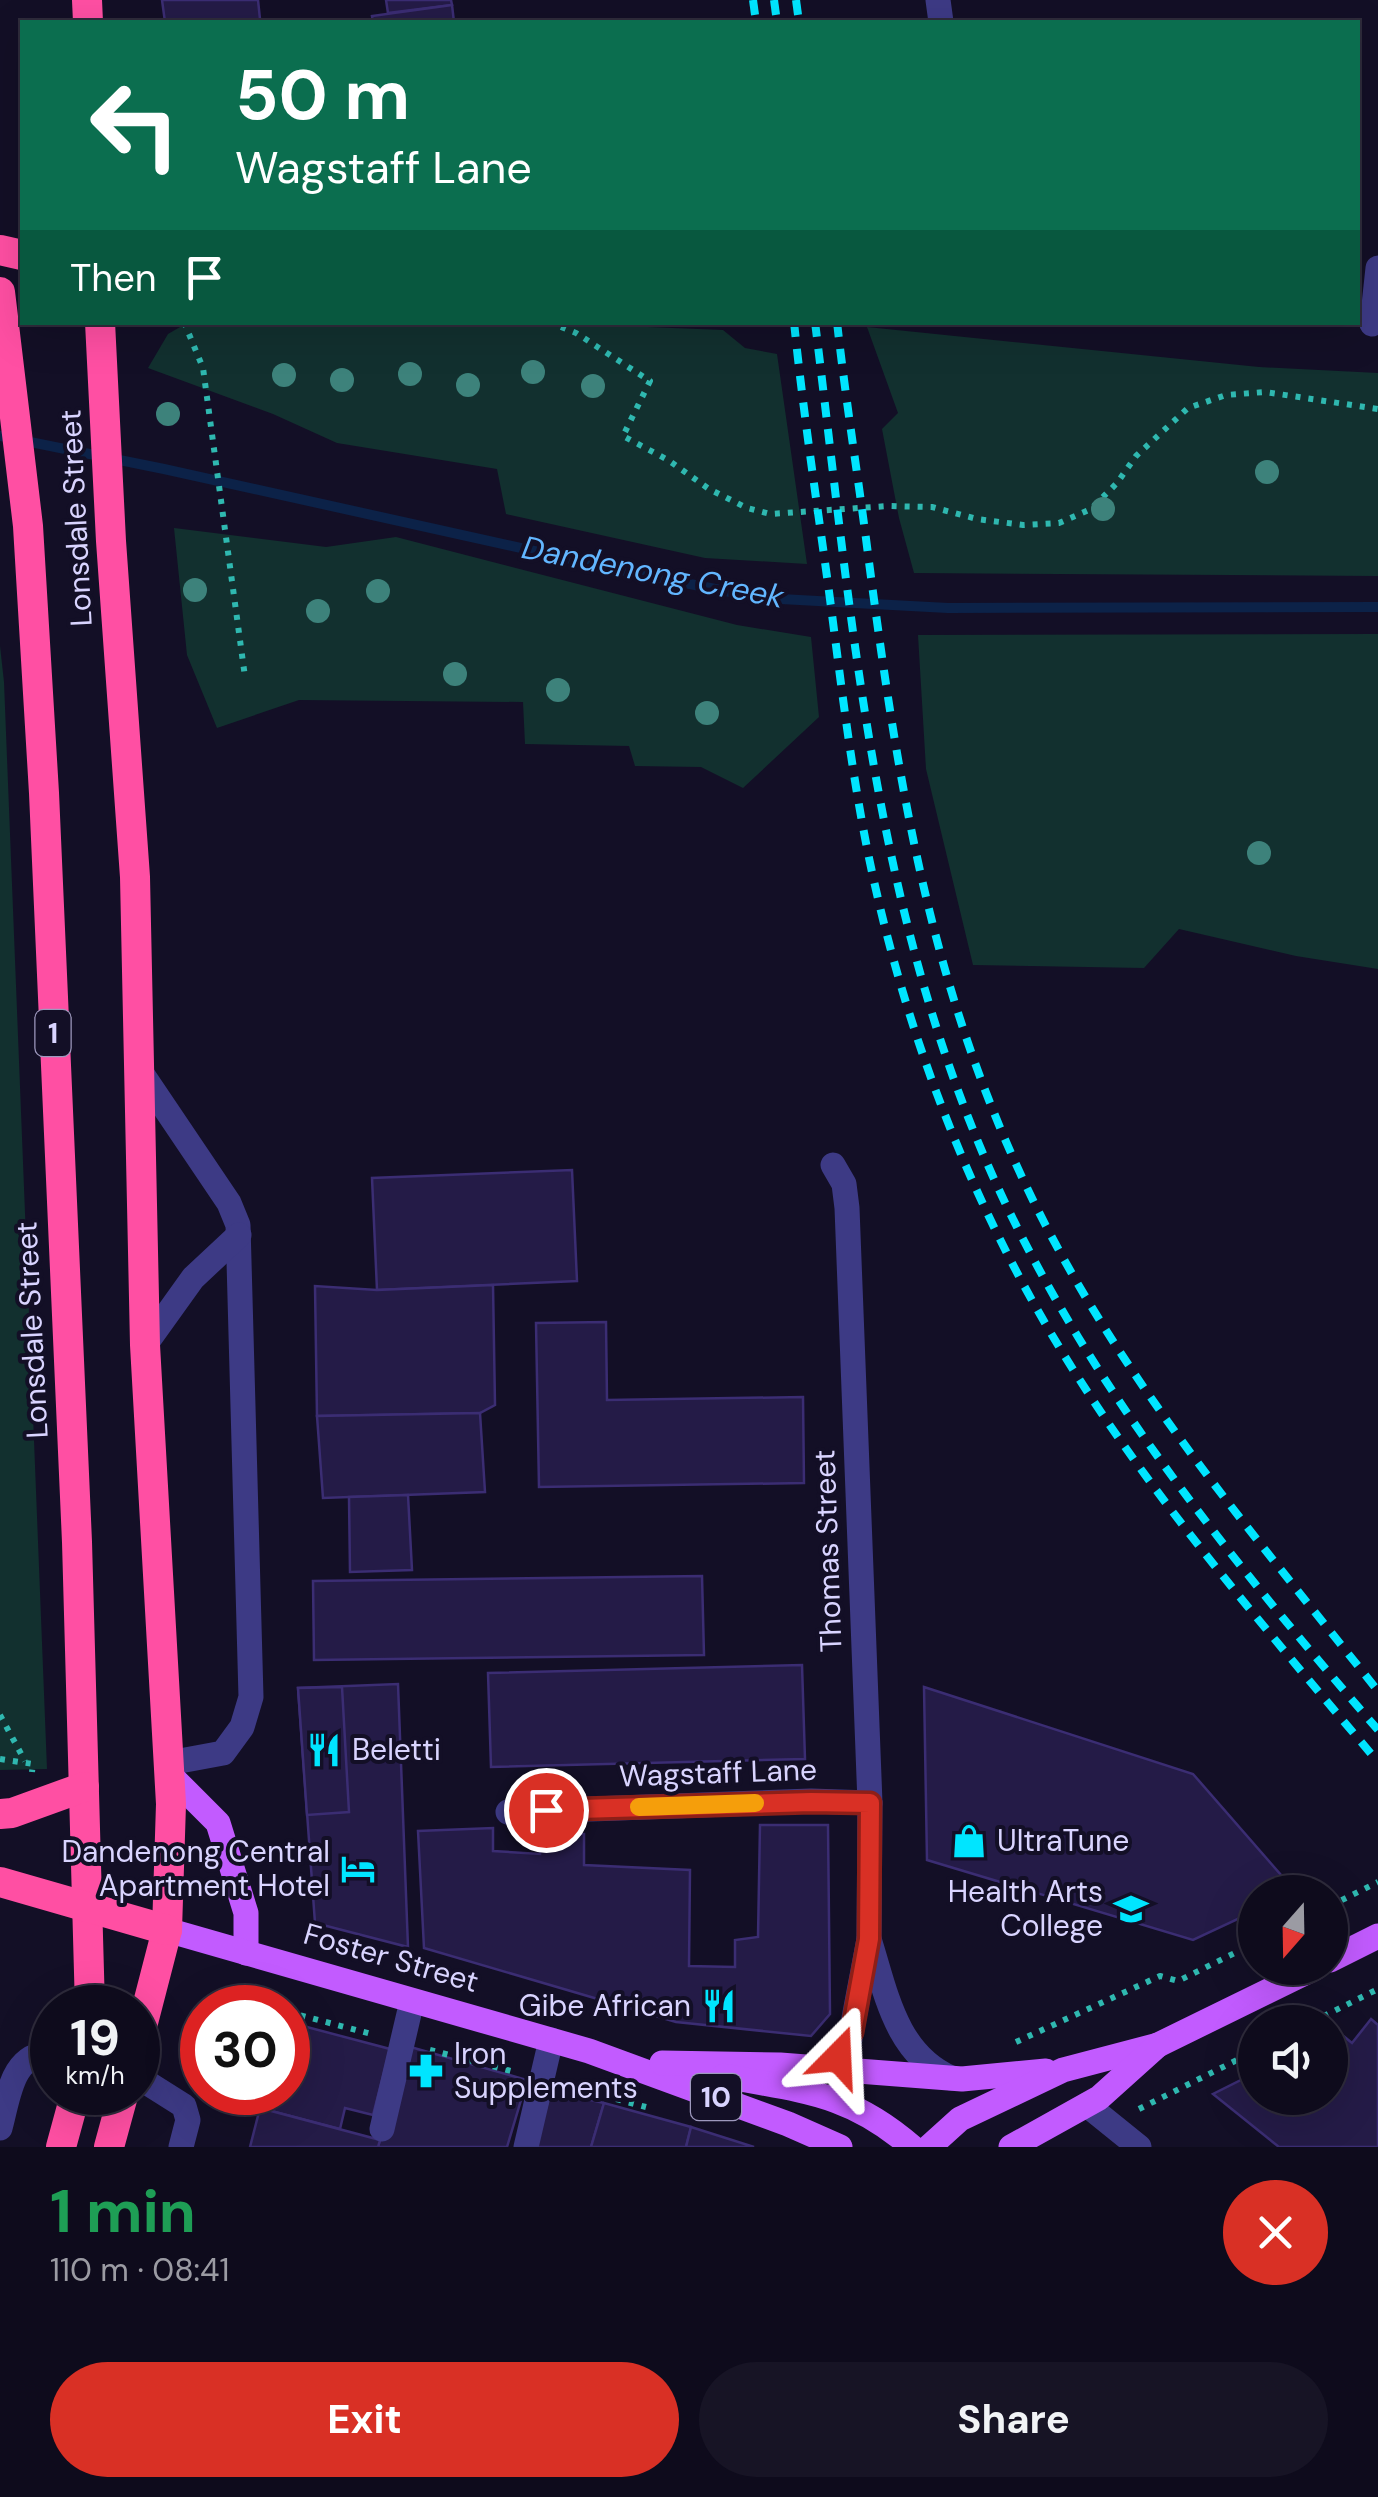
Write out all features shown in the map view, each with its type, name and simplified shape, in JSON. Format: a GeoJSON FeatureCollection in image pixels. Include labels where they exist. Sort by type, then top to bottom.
{"type":"FeatureCollection","features":[{"type":"Feature","properties":{"kind":"highway","name":"Lonsdale Street"},"geometry":{"type":"LineString","coordinates":[[0,292],[28,526],[44,793],[77,1542],[89,1985]]}},
{"type":"Feature","properties":{"kind":"highway","name":"Lonsdale Street"},"geometry":{"type":"LineString","coordinates":[[101,334],[135,877],[145,1345],[169,1769]]}},
{"type":"Feature","properties":{"kind":"highway"},"geometry":{"type":"LineString","coordinates":[[153,1985],[167,1930],[169,1769]]}},
{"type":"Feature","properties":{"kind":"highway"},"geometry":{"type":"LineString","coordinates":[[0,1814],[84,1787]]}},
{"type":"Feature","properties":{"kind":"highway","name":"Foster Street"},"geometry":{"type":"LineString","coordinates":[[0,1882],[167,1930]]}},
{"type":"Feature","properties":{"kind":"highway"},"geometry":{"type":"LineString","coordinates":[[61,2147],[70,2115]]}},
{"type":"Feature","properties":{"kind":"highway"},"geometry":{"type":"LineString","coordinates":[[109,2147],[118,2115]]}},
{"type":"Feature","properties":{"kind":"main road"},"geometry":{"type":"LineString","coordinates":[[169,1769],[218,1824],[246,1913],[246,1953]]}},
{"type":"Feature","properties":{"kind":"main road","name":"Foster Street"},"geometry":{"type":"LineString","coordinates":[[167,1930],[590,2051],[840,2147]]}},
{"type":"Feature","properties":{"kind":"main road"},"geometry":{"type":"LineString","coordinates":[[1348,1951],[1378,1936]]}},
{"type":"Feature","properties":{"kind":"main road","name":"10"},"geometry":{"type":"LineString","coordinates":[[662,2063],[822,2068],[950,2078],[1063,2070],[1158,2045],[1280,1985]]}},
{"type":"Feature","properties":{"kind":"main road","name":"10"},"geometry":{"type":"LineString","coordinates":[[1010,2147],[1087,2105],[1158,2045]]}},
{"type":"Feature","properties":{"kind":"main road","name":"Foster Street"},"geometry":{"type":"LineString","coordinates":[[590,2051],[837,2099],[876,2118],[912,2147]]}},
{"type":"Feature","properties":{"kind":"main road","name":"10"},"geometry":{"type":"LineString","coordinates":[[929,2147],[960,2119],[1063,2070]]}},
{"type":"Feature","properties":{"kind":"street"},"geometry":{"type":"LineString","coordinates":[[1366,324],[1378,268]]}},
{"type":"Feature","properties":{"kind":"street"},"geometry":{"type":"LineString","coordinates":[[138,1068],[230,1203],[238,1235],[251,1697],[242,1726],[223,1753],[169,1769]]}},
{"type":"Feature","properties":{"kind":"street","name":"Thomas Street"},"geometry":{"type":"LineString","coordinates":[[822,2068],[838,2057],[850,2039],[869,1939],[870,1803],[848,1208],[844,1184],[833,1165]]}},
{"type":"Feature","properties":{"kind":"street"},"geometry":{"type":"LineString","coordinates":[[145,1345],[194,1278],[238,1235]]}},
{"type":"Feature","properties":{"kind":"street","name":"Wagstaff Lane"},"geometry":{"type":"LineString","coordinates":[[508,1812],[870,1803]]}},
{"type":"Feature","properties":{"kind":"street","name":"Thomas Street"},"geometry":{"type":"LineString","coordinates":[[869,1939],[904,2041],[926,2064],[950,2078]]}},
{"type":"Feature","properties":{"kind":"street"},"geometry":{"type":"LineString","coordinates":[[382,2129],[412,2000]]}},
{"type":"Feature","properties":{"kind":"street"},"geometry":{"type":"LineString","coordinates":[[526,2147],[551,2040]]}},
{"type":"Feature","properties":{"kind":"street"},"geometry":{"type":"LineString","coordinates":[[0,2128],[16,2073],[30,2057]]}},
{"type":"Feature","properties":{"kind":"street"},"geometry":{"type":"LineString","coordinates":[[160,2091],[184,2106],[188,2120],[181,2147]]}},
{"type":"Feature","properties":{"kind":"street"},"geometry":{"type":"LineString","coordinates":[[1087,2105],[1139,2147]]}},
{"type":"Feature","properties":{"kind":"path"},"geometry":{"type":"LineString","coordinates":[[185,325],[203,368],[245,677]]}},
{"type":"Feature","properties":{"kind":"path"},"geometry":{"type":"LineString","coordinates":[[556,325],[576,333],[650,381],[623,436],[668,460],[709,489],[747,508],[770,514],[902,506],[932,507],[978,520],[1023,525],[1058,522],[1091,509],[1157,434],[1188,408],[1226,395],[1265,392],[1378,410]]}},
{"type":"Feature","properties":{"kind":"path"},"geometry":{"type":"LineString","coordinates":[[0,1715],[25,1762]]}},
{"type":"Feature","properties":{"kind":"path"},"geometry":{"type":"LineString","coordinates":[[1348,1897],[1378,1882]]}},
{"type":"Feature","properties":{"kind":"path"},"geometry":{"type":"LineString","coordinates":[[1014,2043],[1160,1976],[1178,1981],[1238,1951]]}},
{"type":"Feature","properties":{"kind":"path"},"geometry":{"type":"LineString","coordinates":[[1346,2005],[1378,1989]]}},
{"type":"Feature","properties":{"kind":"path"},"geometry":{"type":"LineString","coordinates":[[1110,2124],[1238,2060]]}},
{"type":"Feature","properties":{"kind":"green space"},"geometry":{"type":"Polygon","coordinates":[[[184,325],[599,325],[723,330],[745,348],[777,354],[807,564],[705,558],[506,514],[497,469],[337,443],[273,414],[148,368],[168,334],[184,325]]]}},
{"type":"Feature","properties":{"kind":"green space"},"geometry":{"type":"Polygon","coordinates":[[[867,327],[1259,367],[1378,373],[1378,576],[914,573],[882,429],[898,413],[867,327]]]}},
{"type":"Feature","properties":{"kind":"green space"},"geometry":{"type":"Polygon","coordinates":[[[174,528],[326,547],[396,537],[737,625],[811,637],[819,717],[743,788],[701,767],[635,766],[629,746],[525,744],[523,702],[299,700],[217,728],[187,655],[174,528]]]}},
{"type":"Feature","properties":{"kind":"green space"},"geometry":{"type":"Polygon","coordinates":[[[1378,634],[1378,969],[1296,956],[1179,929],[1144,968],[973,965],[926,769],[918,635],[1378,634]]]}},
{"type":"Feature","properties":{"kind":"green space"},"geometry":{"type":"Polygon","coordinates":[[[0,646],[47,1769],[0,1770],[0,646]]]}},
{"type":"Feature","properties":{"kind":"building"},"geometry":{"type":"Polygon","coordinates":[[[162,0],[258,0],[260,19],[165,20],[162,0]]]}},
{"type":"Feature","properties":{"kind":"building"},"geometry":{"type":"Polygon","coordinates":[[[386,0],[451,0],[452,5],[388,13],[386,0]]]}},
{"type":"Feature","properties":{"kind":"building"},"geometry":{"type":"Polygon","coordinates":[[[452,5],[454,20],[373,20],[372,16],[452,5]]]}},
{"type":"Feature","properties":{"kind":"building"},"geometry":{"type":"Polygon","coordinates":[[[572,1170],[577,1281],[377,1290],[372,1178],[572,1170]]]}},
{"type":"Feature","properties":{"kind":"building"},"geometry":{"type":"Polygon","coordinates":[[[493,1285],[495,1405],[480,1413],[317,1416],[315,1286],[377,1290],[493,1285]]]}},
{"type":"Feature","properties":{"kind":"building"},"geometry":{"type":"Polygon","coordinates":[[[606,1322],[607,1400],[803,1397],[804,1483],[539,1487],[536,1323],[606,1322]]]}},
{"type":"Feature","properties":{"kind":"building"},"geometry":{"type":"Polygon","coordinates":[[[480,1413],[485,1492],[323,1498],[317,1416],[480,1413]]]}},
{"type":"Feature","properties":{"kind":"building"},"geometry":{"type":"Polygon","coordinates":[[[408,1495],[412,1570],[350,1572],[349,1497],[408,1495]]]}},
{"type":"Feature","properties":{"kind":"building"},"geometry":{"type":"Polygon","coordinates":[[[702,1576],[704,1655],[314,1660],[313,1581],[702,1576]]]}},
{"type":"Feature","properties":{"kind":"building"},"geometry":{"type":"Polygon","coordinates":[[[802,1665],[805,1759],[491,1767],[488,1673],[802,1665]]]}},
{"type":"Feature","properties":{"kind":"building","name":"Dandenong Central Apartment Hotel"},"geometry":{"type":"Polygon","coordinates":[[[398,1684],[408,1947],[315,1923],[298,1688],[398,1684]]]}},
{"type":"Feature","properties":{"kind":"building","name":"Beletti"},"geometry":{"type":"Polygon","coordinates":[[[342,1687],[349,1812],[307,1815],[298,1688],[342,1687]]]}},
{"type":"Feature","properties":{"kind":"building"},"geometry":{"type":"Polygon","coordinates":[[[924,1687],[1193,1774],[1281,1875],[1238,1875],[1238,1919],[1193,1940],[927,1860],[924,1687]]]}},
{"type":"Feature","properties":{"kind":"building"},"geometry":{"type":"Polygon","coordinates":[[[760,1825],[828,1825],[830,2014],[811,2036],[676,2022],[424,1948],[418,1831],[493,1828],[493,1851],[540,1854],[541,1834],[584,1834],[584,1865],[690,1870],[689,1966],[735,1967],[735,1940],[758,1937],[760,1825]]]}},
{"type":"Feature","properties":{"kind":"building"},"geometry":{"type":"Polygon","coordinates":[[[1371,2019],[1378,2025],[1378,2147],[1279,2147],[1239,2115],[1348,2115],[1348,2040],[1352,2043],[1371,2019]]]}},
{"type":"Feature","properties":{"kind":"building"},"geometry":{"type":"Polygon","coordinates":[[[310,2028],[390,2049],[373,2115],[345,2108],[340,2129],[287,2115],[310,2115],[310,2028]]]}},
{"type":"Feature","properties":{"kind":"building"},"geometry":{"type":"Polygon","coordinates":[[[407,2046],[527,2080],[507,2147],[378,2147],[407,2046]]]}},
{"type":"Feature","properties":{"kind":"building"},"geometry":{"type":"Polygon","coordinates":[[[1238,2082],[1238,2114],[1213,2094],[1238,2082]]]}},
{"type":"Feature","properties":{"kind":"building"},"geometry":{"type":"Polygon","coordinates":[[[551,2091],[604,2103],[591,2147],[535,2147],[551,2091]]]}},
{"type":"Feature","properties":{"kind":"building"},"geometry":{"type":"Polygon","coordinates":[[[604,2103],[691,2127],[686,2147],[591,2147],[604,2103]]]}},
{"type":"Feature","properties":{"kind":"building"},"geometry":{"type":"Polygon","coordinates":[[[258,2115],[286,2115],[380,2140],[378,2147],[250,2147],[258,2115]]]}},
{"type":"Feature","properties":{"kind":"building"},"geometry":{"type":"Polygon","coordinates":[[[691,2127],[754,2147],[686,2147],[691,2127]]]}},
{"type":"Feature","properties":{"kind":"waterway","name":"Dandenong Creek"},"geometry":{"type":"LineString","coordinates":[[0,436],[761,598],[948,608],[1378,607]]}},
{"type":"Feature","properties":{"kind":"railway"},"geometry":{"type":"LineString","coordinates":[[753,0],[756,20]]}},
{"type":"Feature","properties":{"kind":"railway"},"geometry":{"type":"LineString","coordinates":[[774,0],[777,20]]}},
{"type":"Feature","properties":{"kind":"railway"},"geometry":{"type":"LineString","coordinates":[[796,0],[799,20]]}},
{"type":"Feature","properties":{"kind":"railway"},"geometry":{"type":"LineString","coordinates":[[794,325],[846,719],[868,853],[896,970],[955,1140],[1033,1302],[1109,1424],[1194,1540],[1378,1762]]}},
{"type":"Feature","properties":{"kind":"railway"},"geometry":{"type":"LineString","coordinates":[[815,325],[853,630],[887,835],[939,1035],[974,1132],[1011,1215],[1100,1373],[1151,1448],[1261,1592],[1378,1730]]}},
{"type":"Feature","properties":{"kind":"railway"},"geometry":{"type":"LineString","coordinates":[[837,325],[881,649],[909,818],[949,982],[1007,1144],[1045,1224],[1117,1348],[1200,1465],[1378,1691]]}},
{"type":"Feature","properties":{"kind":"slow traffic"},"geometry":{"type":"LineString","coordinates":[[639,1807],[755,1803]]}},
{"type":"Feature","properties":{"kind":"place","name":"Beletti"},"geometry":{"type":"Point","coordinates":[324,1750]}},
{"type":"Feature","properties":{"kind":"place","name":"UltraTune"},"geometry":{"type":"Point","coordinates":[969,1841]}},
{"type":"Feature","properties":{"kind":"place","name":"Dandenong Central Apartment Hotel"},"geometry":{"type":"Point","coordinates":[358,1869]}},
{"type":"Feature","properties":{"kind":"place","name":"Health Arts College"},"geometry":{"type":"Point","coordinates":[1131,1909]}},
{"type":"Feature","properties":{"kind":"place","name":"Gibe African"},"geometry":{"type":"Point","coordinates":[719,2006]}},
{"type":"Feature","properties":{"kind":"place","name":"Iron Supplements"},"geometry":{"type":"Point","coordinates":[426,2071]}},
{"type":"Feature","properties":{"kind":"route"},"geometry":{"type":"LineString","coordinates":[[546,1810],[870,1803],[869,1939],[852,2032],[838,2057]]}}]}
